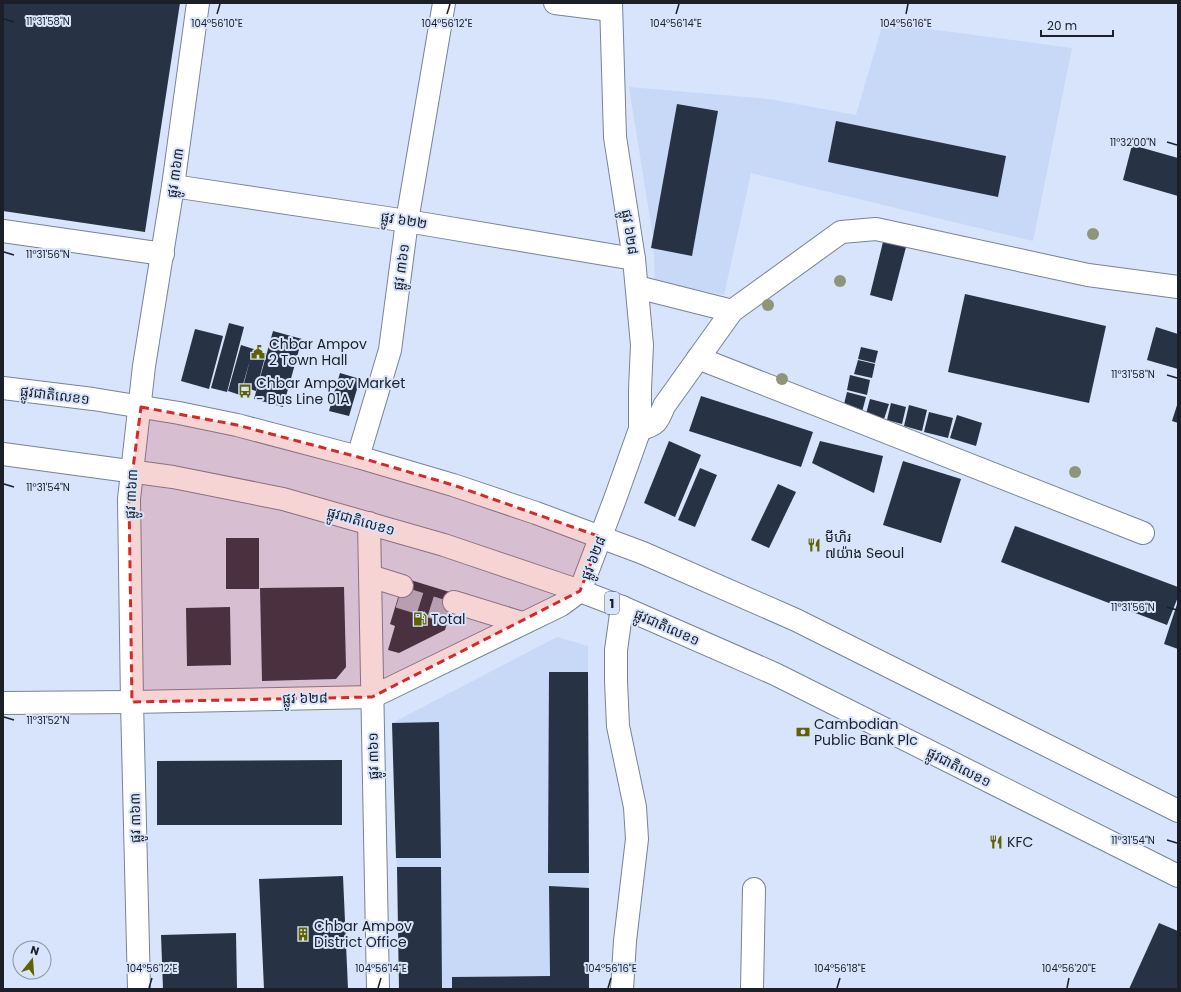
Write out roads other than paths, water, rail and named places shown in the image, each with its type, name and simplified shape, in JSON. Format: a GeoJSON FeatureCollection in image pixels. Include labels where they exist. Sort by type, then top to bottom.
{"type":"FeatureCollection","features":[{"type":"Feature","properties":{"kind":"main road","name":"ផ្លូវ ៣៦៣"},"geometry":{"type":"LineString","coordinates":[[139,989],[129,499],[141,407],[144,366],[163,254],[198,3]]}},
{"type":"Feature","properties":{"kind":"main road","name":"ផ្លូវ ៣៦១"},"geometry":{"type":"LineString","coordinates":[[358,457],[390,350],[407,221],[444,3]]}},
{"type":"Feature","properties":{"kind":"main road"},"geometry":{"type":"LineString","coordinates":[[555,3],[611,6]]}},
{"type":"Feature","properties":{"kind":"main road","name":"ផ្លូវ ៦២៨"},"geometry":{"type":"LineString","coordinates":[[3,703],[132,702],[372,696],[561,605],[580,591],[640,429],[642,345],[634,259],[615,137],[611,6]]}},
{"type":"Feature","properties":{"kind":"main road","name":"ផ្លូវ ៦២២"},"geometry":{"type":"LineString","coordinates":[[173,186],[407,221],[634,259]]}},
{"type":"Feature","properties":{"kind":"main road"},"geometry":{"type":"LineString","coordinates":[[640,429],[651,427],[658,420],[664,406],[732,311],[840,232],[876,229],[1088,275],[1178,287]]}},
{"type":"Feature","properties":{"kind":"main road"},"geometry":{"type":"LineString","coordinates":[[3,231],[163,254]]}},
{"type":"Feature","properties":{"kind":"main road"},"geometry":{"type":"LineString","coordinates":[[637,287],[732,311]]}},
{"type":"Feature","properties":{"kind":"main road"},"geometry":{"type":"LineString","coordinates":[[698,358],[1143,534]]}},
{"type":"Feature","properties":{"kind":"main road","name":"ផ្លូវជាតិលេខ១"},"geometry":{"type":"LineString","coordinates":[[3,388],[141,407],[237,425],[358,457],[453,485],[601,537],[649,556],[796,620],[1178,811]]}},
{"type":"Feature","properties":{"kind":"main road","name":"ផ្លូវជាតិលេខ១"},"geometry":{"type":"LineString","coordinates":[[3,454],[173,477],[268,496],[444,545],[580,591],[622,607],[775,674],[1178,876]]}},
{"type":"Feature","properties":{"kind":"main road","name":"ផ្លូវ ៣៦១"},"geometry":{"type":"LineString","coordinates":[[369,523],[378,989]]}},
{"type":"Feature","properties":{"kind":"main road"},"geometry":{"type":"LineString","coordinates":[[370,582],[400,591]]}},
{"type":"Feature","properties":{"kind":"main road"},"geometry":{"type":"LineString","coordinates":[[622,607],[616,650],[618,726],[635,808],[637,839],[625,941],[622,989]]}},
{"type":"Feature","properties":{"kind":"main road"},"geometry":{"type":"LineString","coordinates":[[452,608],[514,627]]}},
{"type":"Feature","properties":{"kind":"main road"},"geometry":{"type":"LineString","coordinates":[[752,989],[754,889]]}},
{"type":"Feature","properties":{"kind":"tunnel"},"geometry":{"type":"LineString","coordinates":[[399,597],[450,613]]}},
{"type":"Feature","properties":{"kind":"place","name":"Chbar Ampov 2 Town Hall"},"geometry":{"type":"Point","coordinates":[258,352]}},
{"type":"Feature","properties":{"kind":"place","name":"Chbar Ampov Market - Bus Line 01A"},"geometry":{"type":"Point","coordinates":[245,391]}},
{"type":"Feature","properties":{"kind":"place","name":"មីហិរ ៧យ៉ាង Seoul"},"geometry":{"type":"Point","coordinates":[814,545]}},
{"type":"Feature","properties":{"kind":"place","name":"Total"},"geometry":{"type":"Point","coordinates":[420,619]}},
{"type":"Feature","properties":{"kind":"place","name":"Cambodian Public Bank Plc"},"geometry":{"type":"Point","coordinates":[803,732]}},
{"type":"Feature","properties":{"kind":"place","name":"KFC"},"geometry":{"type":"Point","coordinates":[996,842]}},
{"type":"Feature","properties":{"kind":"place","name":"Chbar Ampov District Office"},"geometry":{"type":"Point","coordinates":[303,934]}}]}
